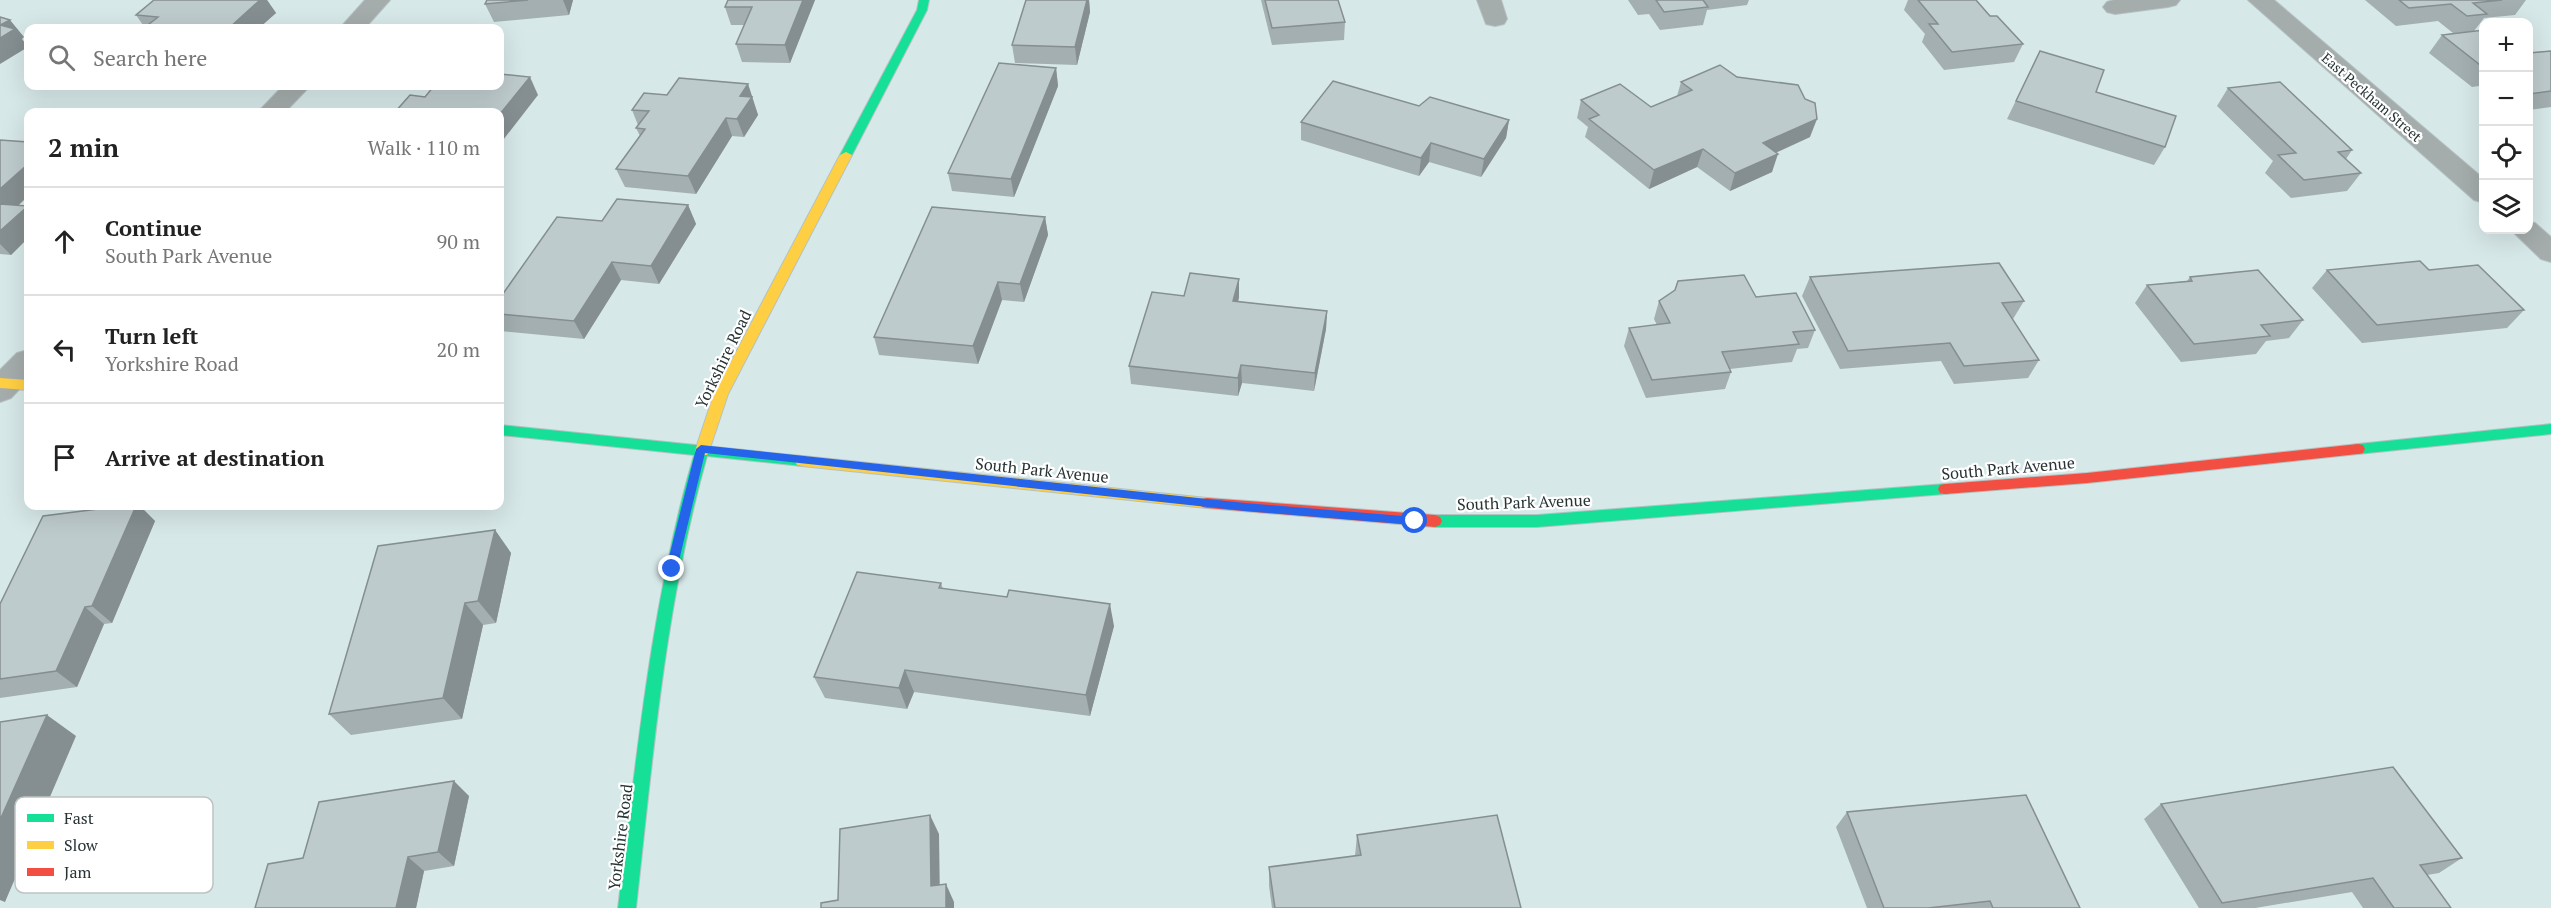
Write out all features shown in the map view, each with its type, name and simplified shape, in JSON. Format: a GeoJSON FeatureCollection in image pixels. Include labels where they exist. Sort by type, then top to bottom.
{"type":"FeatureCollection","features":[{"type":"Feature","properties":{"kind":"main road","name":"Yorkshire Road"},"geometry":{"type":"LineString","coordinates":[[627,908],[672,569],[701,449],[721,394],[922,10],[924,0]]}},
{"type":"Feature","properties":{"kind":"main road","name":"South Park Avenue"},"geometry":{"type":"LineString","coordinates":[[504,430],[1245,507],[1415,521],[1538,521],[2086,478],[2551,429]]}},
{"type":"Feature","properties":{"kind":"street"},"geometry":{"type":"LineString","coordinates":[[356,24],[378,0]]}},
{"type":"Feature","properties":{"kind":"street"},"geometry":{"type":"LineString","coordinates":[[2115,7],[2169,0]]}},
{"type":"Feature","properties":{"kind":"street","name":"East Peckham Street"},"geometry":{"type":"LineString","coordinates":[[2260,0],[2479,190]]}},
{"type":"Feature","properties":{"kind":"street"},"geometry":{"type":"LineString","coordinates":[[275,108],[293,90]]}},
{"type":"Feature","properties":{"kind":"street"},"geometry":{"type":"LineString","coordinates":[[2530,234],[2551,252]]}},
{"type":"Feature","properties":{"kind":"street"},"geometry":{"type":"LineString","coordinates":[[8,385],[24,366]]}},
{"type":"Feature","properties":{"kind":"building"},"geometry":{"type":"Polygon","coordinates":[[[154,0],[260,0],[233,24],[149,24],[158,17],[136,15],[154,0]]]}},
{"type":"Feature","properties":{"kind":"building"},"geometry":{"type":"Polygon","coordinates":[[[487,0],[528,0],[485,4],[487,0]]]}},
{"type":"Feature","properties":{"kind":"building"},"geometry":{"type":"Polygon","coordinates":[[[728,0],[803,0],[785,45],[736,44],[752,7],[725,7],[728,0]]]}},
{"type":"Feature","properties":{"kind":"building"},"geometry":{"type":"Polygon","coordinates":[[[1026,0],[1087,0],[1075,47],[1012,45],[1026,0]]]}},
{"type":"Feature","properties":{"kind":"building"},"geometry":{"type":"Polygon","coordinates":[[[1265,0],[1338,0],[1345,22],[1272,28],[1265,0]]]}},
{"type":"Feature","properties":{"kind":"building"},"geometry":{"type":"Polygon","coordinates":[[[1656,0],[1703,0],[1708,7],[1664,12],[1656,0]]]}},
{"type":"Feature","properties":{"kind":"building"},"geometry":{"type":"Polygon","coordinates":[[[1918,0],[1976,0],[1990,16],[1997,16],[2023,44],[1952,52],[1929,24],[1938,24],[1918,0]]]}},
{"type":"Feature","properties":{"kind":"building"},"geometry":{"type":"Polygon","coordinates":[[[2399,0],[2502,0],[2473,3],[2487,14],[2467,16],[2451,4],[2409,8],[2399,0]]]}},
{"type":"Feature","properties":{"kind":"building"},"geometry":{"type":"Polygon","coordinates":[[[0,17],[10,20],[0,25],[0,17]]]}},
{"type":"Feature","properties":{"kind":"building"},"geometry":{"type":"Polygon","coordinates":[[[0,25],[15,29],[0,38],[0,25]]]}},
{"type":"Feature","properties":{"kind":"building"},"geometry":{"type":"Polygon","coordinates":[[[2479,31],[2479,64],[2442,35],[2479,31]]]}},
{"type":"Feature","properties":{"kind":"building"},"geometry":{"type":"Polygon","coordinates":[[[2040,51],[2104,70],[2096,92],[2176,116],[2165,147],[2016,101],[2040,51]]]}},
{"type":"Feature","properties":{"kind":"building"},"geometry":{"type":"Polygon","coordinates":[[[2551,51],[2551,91],[2533,93],[2533,53],[2551,51]]]}},
{"type":"Feature","properties":{"kind":"building"},"geometry":{"type":"Polygon","coordinates":[[[999,63],[1056,68],[1011,179],[948,173],[999,63]]]}},
{"type":"Feature","properties":{"kind":"building"},"geometry":{"type":"Polygon","coordinates":[[[1720,65],[1737,77],[1798,85],[1805,99],[1815,103],[1817,119],[1763,143],[1778,154],[1735,173],[1703,149],[1654,170],[1589,119],[1599,115],[1581,100],[1620,84],[1651,107],[1692,90],[1681,82],[1720,65]]]}},
{"type":"Feature","properties":{"kind":"building"},"geometry":{"type":"Polygon","coordinates":[[[504,74],[530,77],[504,109],[399,108],[410,95],[425,97],[431,90],[504,90],[504,74]]]}},
{"type":"Feature","properties":{"kind":"building"},"geometry":{"type":"Polygon","coordinates":[[[679,78],[748,84],[740,96],[752,97],[737,119],[726,118],[688,176],[616,169],[645,129],[636,128],[649,111],[632,110],[644,93],[667,95],[679,78]]]}},
{"type":"Feature","properties":{"kind":"building"},"geometry":{"type":"Polygon","coordinates":[[[1333,81],[1419,106],[1430,97],[1509,120],[1484,159],[1431,143],[1421,158],[1301,122],[1333,81]]]}},
{"type":"Feature","properties":{"kind":"building"},"geometry":{"type":"Polygon","coordinates":[[[2280,82],[2352,150],[2338,152],[2361,173],[2304,180],[2278,155],[2296,153],[2228,88],[2280,82]]]}},
{"type":"Feature","properties":{"kind":"building"},"geometry":{"type":"Polygon","coordinates":[[[0,140],[24,142],[24,168],[0,189],[0,140]]]}},
{"type":"Feature","properties":{"kind":"building"},"geometry":{"type":"Polygon","coordinates":[[[617,199],[688,205],[651,266],[612,262],[574,321],[504,314],[504,292],[557,217],[602,221],[617,199]]]}},
{"type":"Feature","properties":{"kind":"building"},"geometry":{"type":"Polygon","coordinates":[[[0,204],[24,206],[24,210],[0,231],[0,204]]]}},
{"type":"Feature","properties":{"kind":"building"},"geometry":{"type":"Polygon","coordinates":[[[932,207],[1045,217],[1020,284],[998,282],[973,346],[874,337],[932,207]]]}},
{"type":"Feature","properties":{"kind":"building"},"geometry":{"type":"Polygon","coordinates":[[[2420,261],[2429,270],[2478,265],[2524,310],[2377,325],[2327,270],[2420,261]]]}},
{"type":"Feature","properties":{"kind":"building"},"geometry":{"type":"Polygon","coordinates":[[[1999,263],[2024,301],[2002,303],[2039,360],[1964,366],[1950,343],[1848,351],[1810,277],[1999,263]]]}},
{"type":"Feature","properties":{"kind":"building"},"geometry":{"type":"Polygon","coordinates":[[[2258,270],[2303,320],[2261,325],[2270,336],[2194,344],[2147,285],[2192,281],[2190,277],[2258,270]]]}},
{"type":"Feature","properties":{"kind":"building"},"geometry":{"type":"Polygon","coordinates":[[[1190,273],[1239,279],[1233,301],[1327,311],[1315,373],[1241,365],[1238,378],[1129,366],[1152,292],[1184,296],[1190,273]]]}},
{"type":"Feature","properties":{"kind":"building"},"geometry":{"type":"Polygon","coordinates":[[[1744,275],[1756,297],[1796,293],[1815,330],[1793,332],[1799,344],[1722,352],[1731,372],[1652,380],[1629,328],[1670,323],[1659,301],[1675,290],[1678,281],[1744,275]]]}},
{"type":"Feature","properties":{"kind":"building"},"geometry":{"type":"Polygon","coordinates":[[[90,510],[134,510],[92,606],[85,607],[56,671],[0,679],[0,604],[43,516],[90,510]]]}},
{"type":"Feature","properties":{"kind":"building"},"geometry":{"type":"Polygon","coordinates":[[[495,530],[478,601],[465,603],[443,698],[329,714],[378,546],[495,530]]]}},
{"type":"Feature","properties":{"kind":"building"},"geometry":{"type":"Polygon","coordinates":[[[857,572],[941,583],[939,588],[1007,597],[1009,590],[1110,604],[1086,695],[905,670],[899,688],[814,677],[857,572]]]}},
{"type":"Feature","properties":{"kind":"building"},"geometry":{"type":"Polygon","coordinates":[[[47,715],[0,820],[0,722],[47,715]]]}},
{"type":"Feature","properties":{"kind":"building"},"geometry":{"type":"Polygon","coordinates":[[[2393,767],[2462,858],[2420,865],[2451,908],[2394,908],[2373,878],[2222,903],[2161,804],[2393,767]]]}},
{"type":"Feature","properties":{"kind":"building"},"geometry":{"type":"Polygon","coordinates":[[[454,781],[438,852],[408,857],[396,908],[255,908],[268,864],[303,858],[319,802],[454,781]]]}},
{"type":"Feature","properties":{"kind":"building"},"geometry":{"type":"Polygon","coordinates":[[[2026,795],[2080,908],[1993,908],[1990,901],[1928,908],[1884,908],[1847,812],[2026,795]]]}},
{"type":"Feature","properties":{"kind":"building"},"geometry":{"type":"Polygon","coordinates":[[[930,815],[931,886],[946,884],[946,908],[821,908],[821,903],[838,900],[840,829],[930,815]]]}},
{"type":"Feature","properties":{"kind":"building"},"geometry":{"type":"Polygon","coordinates":[[[1497,815],[1521,908],[1275,908],[1269,867],[1361,855],[1357,835],[1497,815]]]}},
{"type":"Feature","properties":{"kind":"traffic: fast"},"geometry":{"type":"LineString","coordinates":[[846,155],[922,10],[924,0]]}},
{"type":"Feature","properties":{"kind":"traffic: fast"},"geometry":{"type":"LineString","coordinates":[[2358,449],[2551,429]]}},
{"type":"Feature","properties":{"kind":"traffic: fast"},"geometry":{"type":"LineString","coordinates":[[504,430],[802,461]]}},
{"type":"Feature","properties":{"kind":"traffic: fast"},"geometry":{"type":"LineString","coordinates":[[627,908],[663,620],[673,562],[702,451]]}},
{"type":"Feature","properties":{"kind":"traffic: fast"},"geometry":{"type":"LineString","coordinates":[[1435,521],[1537,521],[1945,489]]}},
{"type":"Feature","properties":{"kind":"traffic: slow"},"geometry":{"type":"LineString","coordinates":[[702,451],[721,394],[846,155]]}},
{"type":"Feature","properties":{"kind":"traffic: slow"},"geometry":{"type":"LineString","coordinates":[[0,383],[24,385]]}},
{"type":"Feature","properties":{"kind":"traffic: slow"},"geometry":{"type":"LineString","coordinates":[[802,461],[1207,503]]}},
{"type":"Feature","properties":{"kind":"traffic: jam"},"geometry":{"type":"LineString","coordinates":[[1945,489],[2087,478],[2358,449]]}},
{"type":"Feature","properties":{"kind":"traffic: jam"},"geometry":{"type":"LineString","coordinates":[[1207,503],[1435,521]]}},
{"type":"Feature","properties":{"kind":"route"},"geometry":{"type":"LineString","coordinates":[[672,569],[701,449],[1245,507],[1415,521]]}}]}
